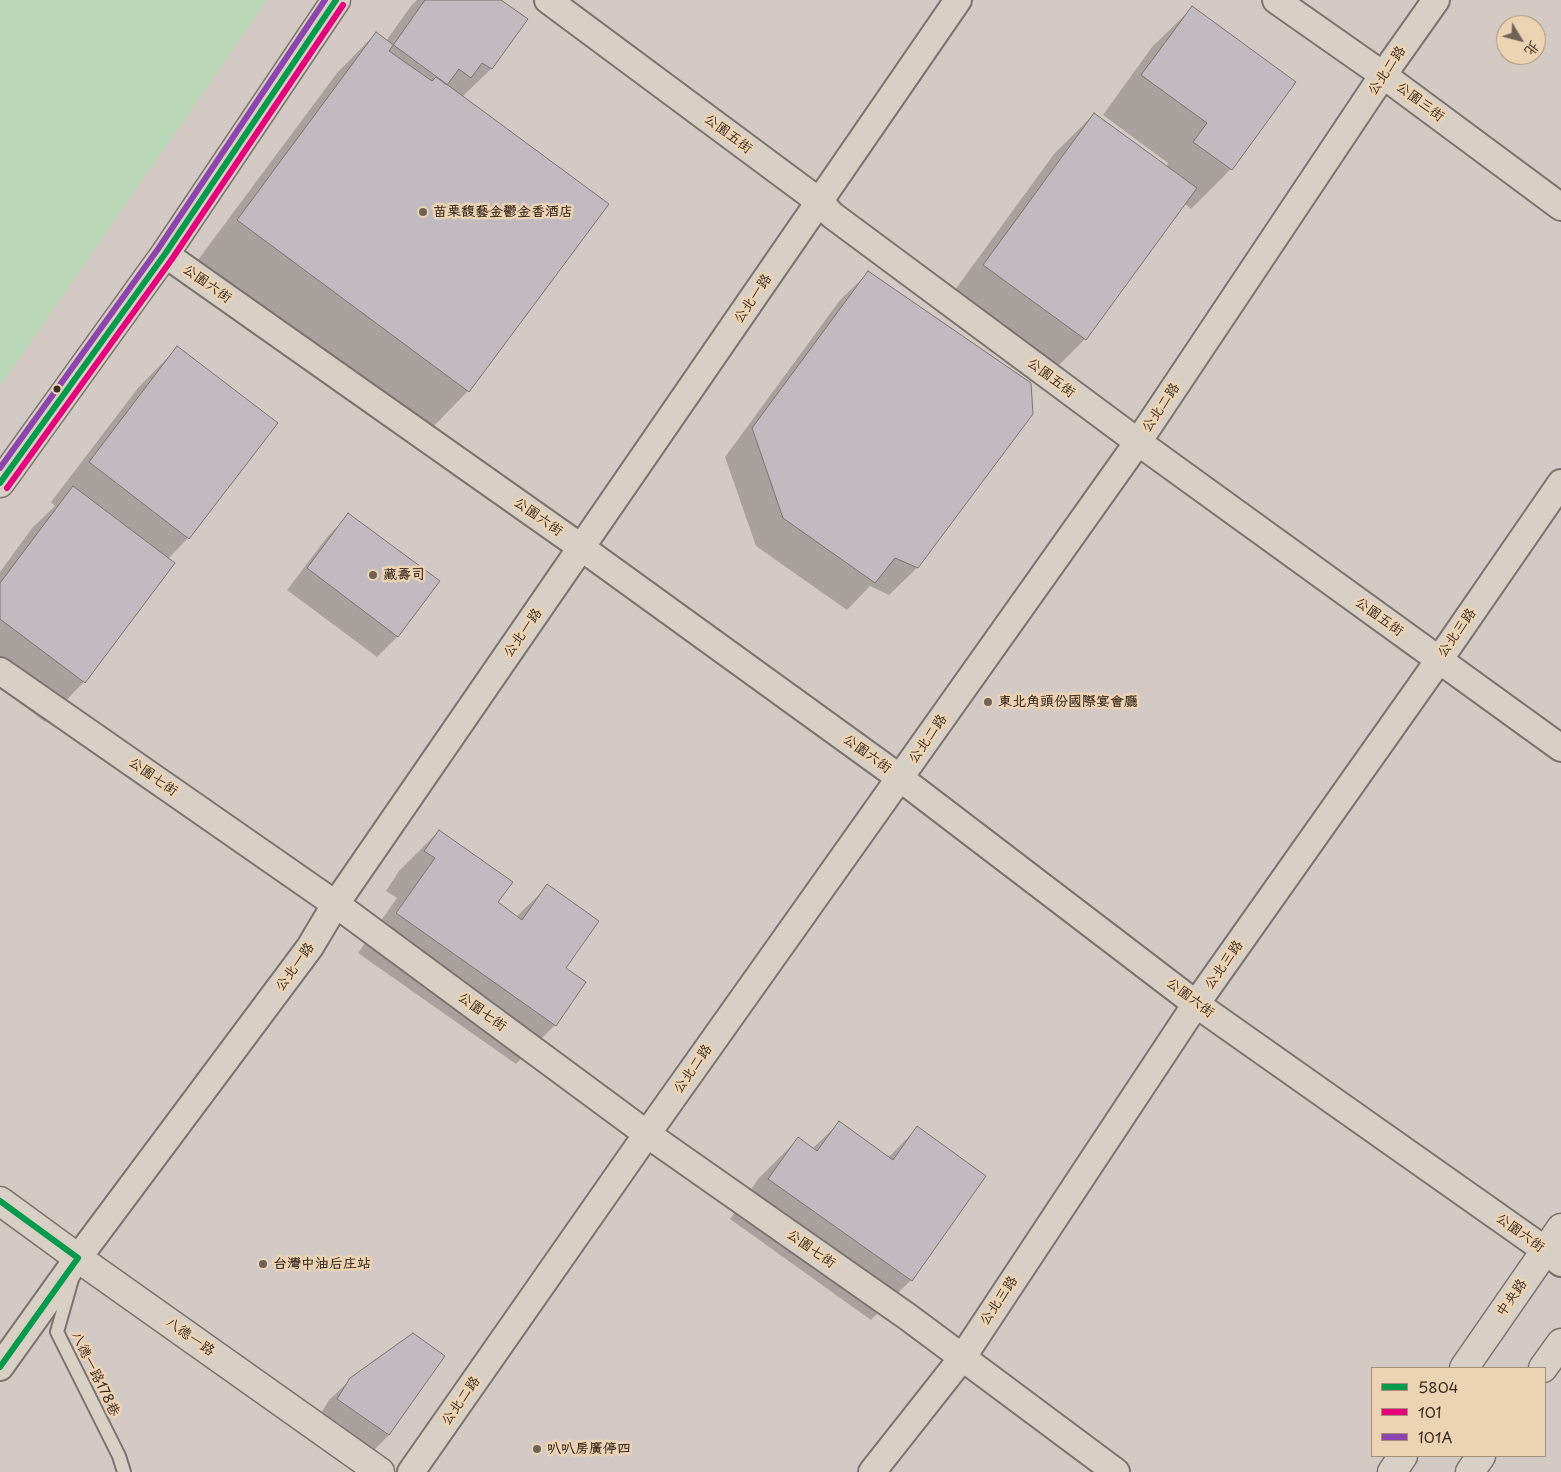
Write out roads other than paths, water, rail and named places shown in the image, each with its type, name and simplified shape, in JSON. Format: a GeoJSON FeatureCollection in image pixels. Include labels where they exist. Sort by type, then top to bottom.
{"type":"FeatureCollection","features":[{"type":"Feature","properties":{"kind":"street"},"geometry":{"type":"LineString","coordinates":[[0,483],[165,254],[336,0]]}},
{"type":"Feature","properties":{"kind":"street","name":"公園五街"},"geometry":{"type":"LineString","coordinates":[[548,0],[820,202],[832,215],[1138,442],[1561,748]]}},
{"type":"Feature","properties":{"kind":"street","name":"公北一路"},"geometry":{"type":"LineString","coordinates":[[0,1367],[78,1258],[310,947],[334,904],[582,548],[958,0]]}},
{"type":"Feature","properties":{"kind":"street","name":"公園三街"},"geometry":{"type":"LineString","coordinates":[[1276,0],[1383,75],[1561,207]]}},
{"type":"Feature","properties":{"kind":"street","name":"公北二路"},"geometry":{"type":"LineString","coordinates":[[411,1472],[647,1134],[1138,442],[1383,75],[1436,0]]}},
{"type":"Feature","properties":{"kind":"street","name":"公園六街"},"geometry":{"type":"LineString","coordinates":[[165,254],[582,548],[900,778],[1196,1004],[1553,1257]]}},
{"type":"Feature","properties":{"kind":"street","name":"公北三路"},"geometry":{"type":"LineString","coordinates":[[872,1472],[962,1358],[1196,1004],[1439,660],[1561,483]]}},
{"type":"Feature","properties":{"kind":"street","name":"公園七街"},"geometry":{"type":"LineString","coordinates":[[0,671],[348,913],[647,1134],[908,1317],[1116,1472]]}},
{"type":"Feature","properties":{"kind":"street","name":"八德一路"},"geometry":{"type":"LineString","coordinates":[[0,1201],[380,1472]]}},
{"type":"Feature","properties":{"kind":"street","name":"中央路"},"geometry":{"type":"LineString","coordinates":[[1465,1367],[1553,1257],[1561,1228]]}},
{"type":"Feature","properties":{"kind":"street"},"geometry":{"type":"LineString","coordinates":[[1544,1367],[1561,1343]]}},
{"type":"Feature","properties":{"kind":"street"},"geometry":{"type":"LineString","coordinates":[[1392,1472],[1402,1457]]}},
{"type":"Feature","properties":{"kind":"street"},"geometry":{"type":"LineString","coordinates":[[1470,1472],[1480,1457]]}},
{"type":"Feature","properties":{"kind":"lane","name":"八德一路178巷"},"geometry":{"type":"LineString","coordinates":[[78,1258],[58,1332],[119,1456],[124,1472]]}},
{"type":"Feature","properties":{"kind":"place","name":"苗栗馥藝金鬱金香酒店"},"geometry":{"type":"Point","coordinates":[423,212]}},
{"type":"Feature","properties":{"kind":"place","name":"藏壽司"},"geometry":{"type":"Point","coordinates":[373,575]}},
{"type":"Feature","properties":{"kind":"place","name":"東北角頭份國際宴會廳"},"geometry":{"type":"Point","coordinates":[988,702]}},
{"type":"Feature","properties":{"kind":"place","name":"台灣中油后庄站"},"geometry":{"type":"Point","coordinates":[263,1264]}},
{"type":"Feature","properties":{"kind":"place","name":"叭叭房廣停四"},"geometry":{"type":"Point","coordinates":[537,1449]}}]}
